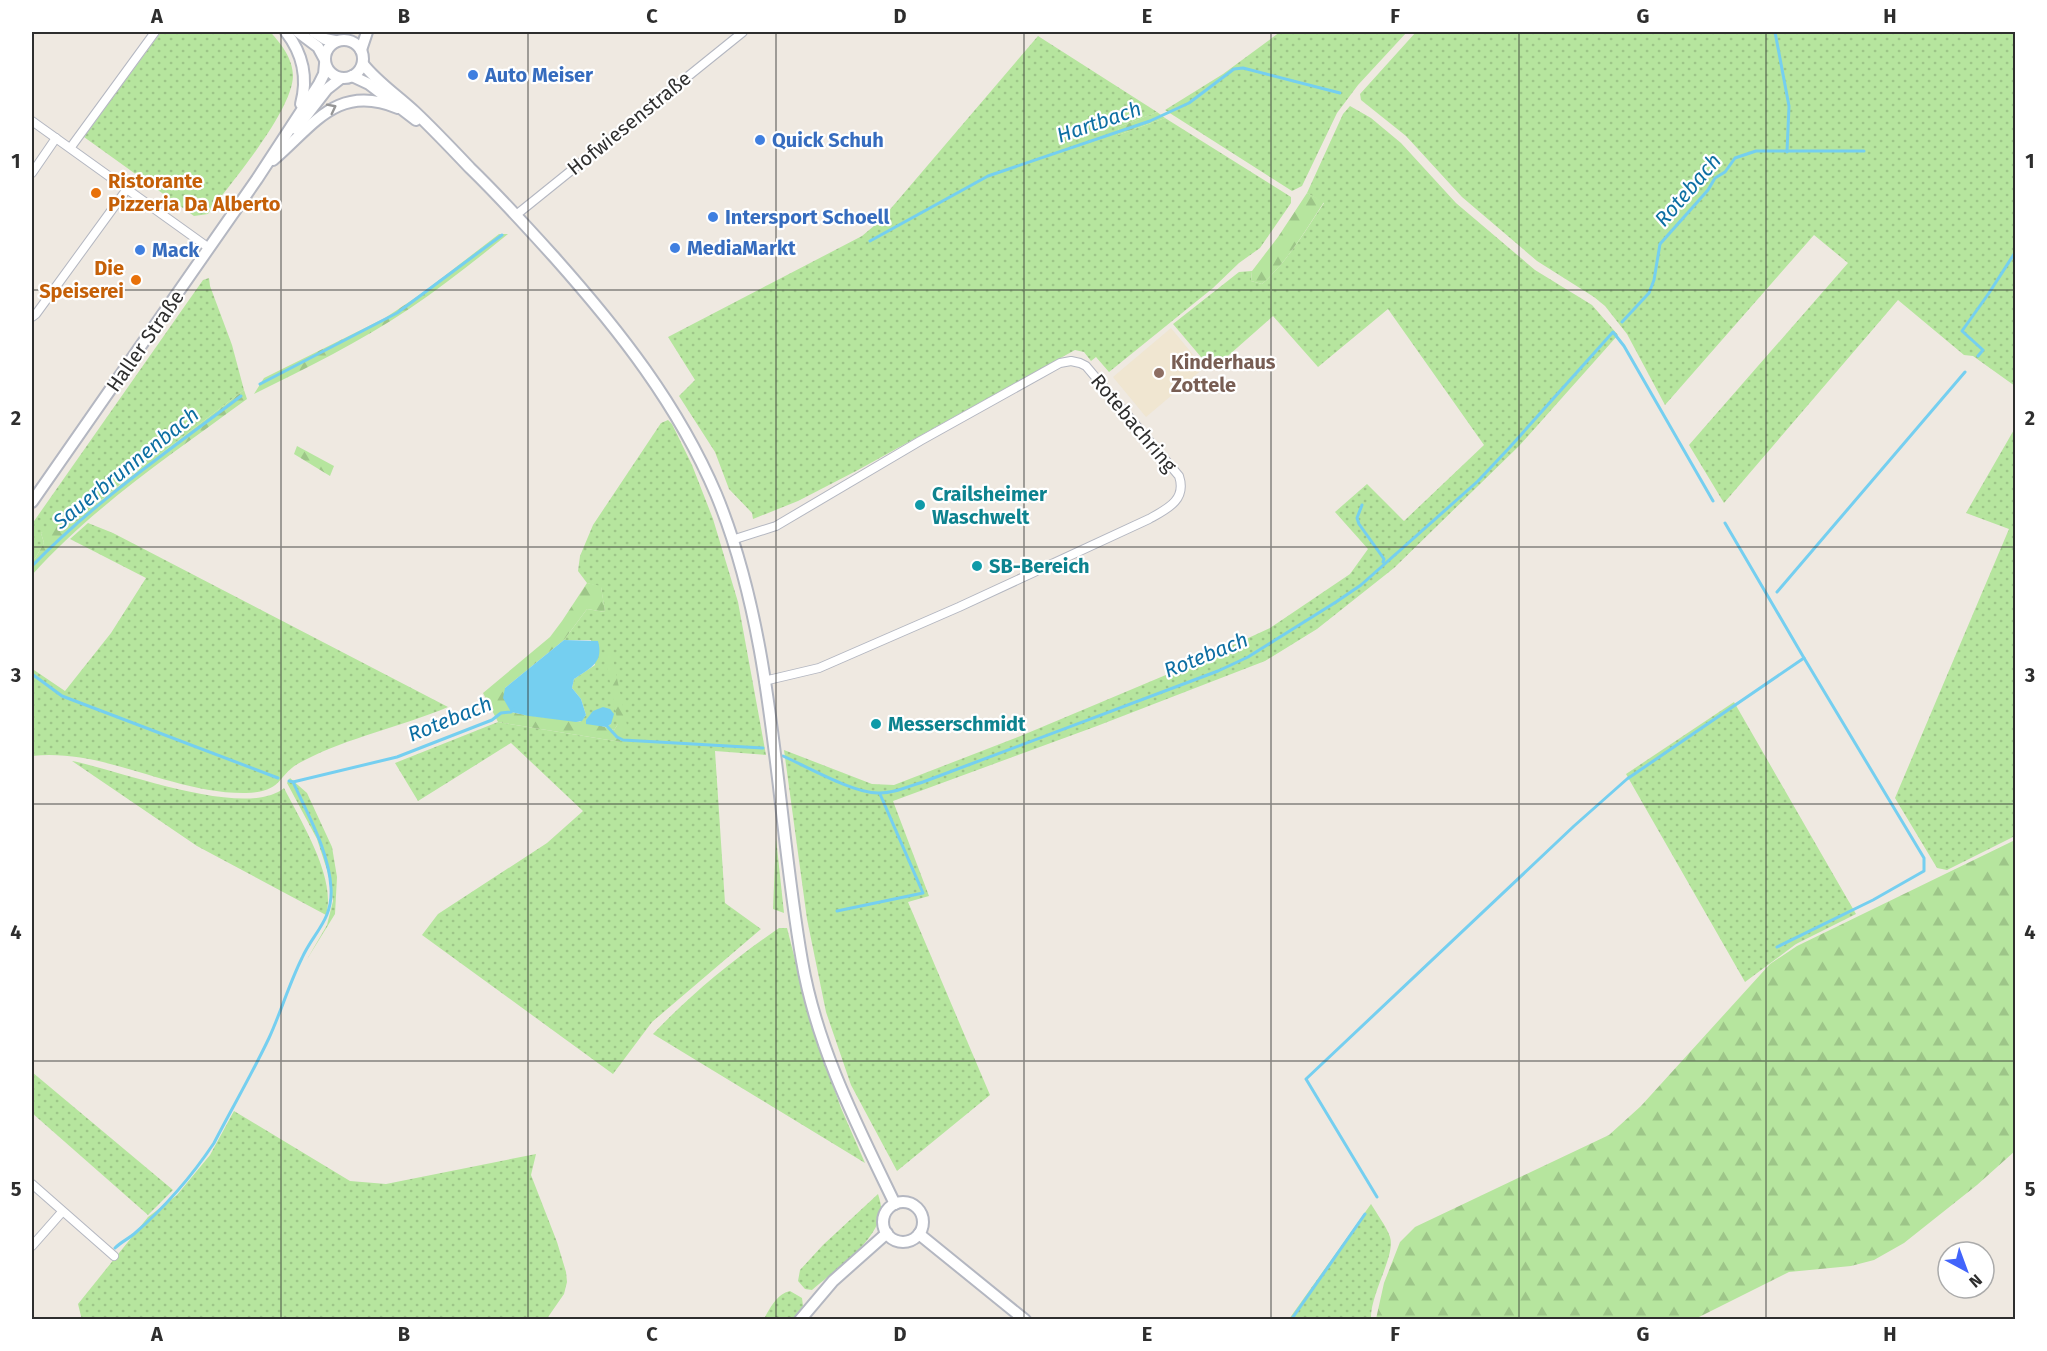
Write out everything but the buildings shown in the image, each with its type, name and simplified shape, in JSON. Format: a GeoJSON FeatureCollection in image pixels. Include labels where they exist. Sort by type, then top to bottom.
{"type":"FeatureCollection","features":[{"type":"Feature","properties":{"kind":"main road"},"geometry":{"type":"LineString","coordinates":[[286,32],[299,52],[304,69],[304,92],[297,115]]}},
{"type":"Feature","properties":{"kind":"main road"},"geometry":{"type":"LineString","coordinates":[[298,32],[318,47],[331,73],[369,84],[398,108],[432,130]]}},
{"type":"Feature","properties":{"kind":"main road"},"geometry":{"type":"LineString","coordinates":[[314,32],[326,39],[356,43],[361,50],[363,64],[370,73],[418,114],[516,215],[615,327],[649,375],[716,494],[732,540],[753,618],[764,681],[802,962],[815,1021],[830,1065],[895,1204]]}},
{"type":"Feature","properties":{"kind":"main road"},"geometry":{"type":"LineString","coordinates":[[325,62],[327,49],[355,32]]}},
{"type":"Feature","properties":{"kind":"main road"},"geometry":{"type":"LineString","coordinates":[[361,50],[368,32]]}},
{"type":"Feature","properties":{"kind":"main road","name":"Haller Straße"},"geometry":{"type":"LineString","coordinates":[[32,502],[257,179],[319,84],[324,74],[325,62]]}},
{"type":"Feature","properties":{"kind":"main road"},"geometry":{"type":"LineString","coordinates":[[347,77],[357,73],[363,64]]}},
{"type":"Feature","properties":{"kind":"main road","name":"Haller Straße"},"geometry":{"type":"LineString","coordinates":[[257,179],[327,89],[347,77]]}},
{"type":"Feature","properties":{"kind":"main road"},"geometry":{"type":"LineString","coordinates":[[273,160],[319,116],[336,105],[373,100],[398,108]]}},
{"type":"Feature","properties":{"kind":"main road"},"geometry":{"type":"LineString","coordinates":[[905,1202],[918,1208],[923,1222],[914,1239],[904,1241],[895,1239],[887,1233],[884,1217],[895,1204],[905,1202]]}},
{"type":"Feature","properties":{"kind":"main road"},"geometry":{"type":"LineString","coordinates":[[800,1320],[833,1281],[887,1233]]}},
{"type":"Feature","properties":{"kind":"main road"},"geometry":{"type":"LineString","coordinates":[[918,1234],[1025,1320]]}},
{"type":"Feature","properties":{"kind":"street"},"geometry":{"type":"LineString","coordinates":[[71,147],[155,32]]}},
{"type":"Feature","properties":{"kind":"street","name":"Hofwiesenstraße"},"geometry":{"type":"LineString","coordinates":[[516,215],[743,32]]}},
{"type":"Feature","properties":{"kind":"street"},"geometry":{"type":"LineString","coordinates":[[32,121],[209,248]]}},
{"type":"Feature","properties":{"kind":"street"},"geometry":{"type":"LineString","coordinates":[[32,173],[56,138]]}},
{"type":"Feature","properties":{"kind":"street"},"geometry":{"type":"LineString","coordinates":[[32,317],[127,189]]}},
{"type":"Feature","properties":{"kind":"street","name":"Rotebachring"},"geometry":{"type":"LineString","coordinates":[[732,540],[776,526],[1060,363],[1071,361],[1086,366],[1179,476],[1182,486],[1179,497],[1164,511],[1149,519],[839,660],[819,668],[764,681]]}},
{"type":"Feature","properties":{"kind":"street"},"geometry":{"type":"LineString","coordinates":[[32,1184],[114,1256]]}},
{"type":"Feature","properties":{"kind":"street"},"geometry":{"type":"LineString","coordinates":[[32,1246],[62,1212]]}},
{"type":"Feature","properties":{"kind":"shaded area","name":"Kinderhaus Zottele"},"geometry":{"type":"Polygon","coordinates":[[[1171,328],[1204,368],[1146,417],[1113,377],[1171,328]]]}},
{"type":"Feature","properties":{"kind":"green space"},"geometry":{"type":"Polygon","coordinates":[[[161,32],[270,32],[282,46],[291,63],[293,76],[290,91],[282,109],[258,147],[208,214],[194,216],[84,137],[161,32]]]}},
{"type":"Feature","properties":{"kind":"green space"},"geometry":{"type":"Polygon","coordinates":[[[1280,32],[1407,32],[1358,85],[1337,113],[1302,186],[1292,191],[1165,110],[1223,74],[1280,32]]]}},
{"type":"Feature","properties":{"kind":"green space"},"geometry":{"type":"Polygon","coordinates":[[[1416,32],[2015,32],[2015,386],[1973,356],[1964,355],[1898,300],[1724,503],[1689,445],[1848,263],[1814,235],[1665,405],[1627,334],[1605,306],[1537,261],[1462,197],[1406,136],[1361,100],[1360,94],[1416,32]]]}},
{"type":"Feature","properties":{"kind":"green space"},"geometry":{"type":"Polygon","coordinates":[[[1038,36],[1157,112],[1119,127],[1118,135],[1165,118],[1291,197],[1291,203],[1260,248],[1109,372],[1096,357],[1091,361],[1084,352],[1075,350],[858,470],[798,501],[753,519],[752,513],[729,489],[715,452],[679,396],[695,380],[668,337],[862,236],[881,220],[1038,36]]]}},
{"type":"Feature","properties":{"kind":"green space"},"geometry":{"type":"Polygon","coordinates":[[[1350,106],[1371,118],[1401,143],[1456,203],[1535,270],[1592,305],[1618,335],[1519,446],[1394,568],[1317,629],[1265,661],[893,801],[929,896],[908,902],[990,1095],[897,1171],[851,1085],[826,1012],[807,919],[784,750],[872,784],[894,785],[1023,735],[1192,664],[1270,628],[1350,574],[1368,549],[1335,512],[1367,484],[1404,521],[1484,445],[1388,309],[1318,367],[1273,316],[1212,370],[1173,324],[1239,272],[1252,271],[1251,281],[1262,284],[1280,266],[1324,203],[1307,193],[1343,114],[1350,106]]]}},
{"type":"Feature","properties":{"kind":"green space"},"geometry":{"type":"Polygon","coordinates":[[[1157,112],[1165,118],[1118,135],[1119,127],[1157,112]]]}},
{"type":"Feature","properties":{"kind":"green space"},"geometry":{"type":"Polygon","coordinates":[[[1307,193],[1324,202],[1280,266],[1262,284],[1251,281],[1252,271],[1307,193]]]}},
{"type":"Feature","properties":{"kind":"green space"},"geometry":{"type":"Polygon","coordinates":[[[499,234],[508,234],[409,309],[352,344],[254,394],[264,378],[385,318],[421,294],[499,234]]]}},
{"type":"Feature","properties":{"kind":"green space"},"geometry":{"type":"Polygon","coordinates":[[[209,278],[232,345],[244,390],[159,455],[144,460],[138,470],[80,517],[41,533],[44,543],[32,562],[32,524],[203,280],[209,278]]]}},
{"type":"Feature","properties":{"kind":"green space"},"geometry":{"type":"Polygon","coordinates":[[[244,390],[247,399],[107,503],[32,575],[32,562],[44,543],[41,533],[62,520],[70,521],[80,517],[138,471],[143,459],[159,455],[244,390]]]}},
{"type":"Feature","properties":{"kind":"green space"},"geometry":{"type":"Polygon","coordinates":[[[668,420],[692,465],[713,519],[738,602],[766,755],[715,751],[725,903],[761,929],[652,1022],[613,1074],[422,935],[438,914],[547,843],[583,811],[511,743],[418,801],[395,763],[498,722],[621,742],[618,724],[614,730],[606,727],[611,724],[586,720],[586,724],[576,722],[580,722],[586,715],[581,699],[572,688],[574,679],[595,665],[591,640],[564,640],[587,609],[605,612],[601,587],[587,583],[578,571],[580,556],[593,525],[661,423],[668,420]]]}},
{"type":"Feature","properties":{"kind":"green space"},"geometry":{"type":"Polygon","coordinates":[[[2015,428],[2015,836],[1947,870],[1937,868],[1895,798],[2009,529],[1966,513],[2015,428]]]}},
{"type":"Feature","properties":{"kind":"green space"},"geometry":{"type":"Polygon","coordinates":[[[297,446],[334,466],[330,476],[294,454],[297,446]]]}},
{"type":"Feature","properties":{"kind":"green space"},"geometry":{"type":"Polygon","coordinates":[[[88,523],[113,533],[448,707],[303,761],[288,771],[274,786],[259,792],[219,791],[192,787],[112,764],[59,755],[32,756],[32,673],[34,670],[65,691],[111,633],[146,578],[70,539],[88,523]]]}},
{"type":"Feature","properties":{"kind":"green space"},"geometry":{"type":"Polygon","coordinates":[[[587,583],[601,586],[605,612],[587,609],[564,640],[505,688],[511,712],[589,723],[614,730],[618,724],[605,656],[611,650],[628,730],[621,742],[498,722],[483,693],[550,637],[587,583]]]}},
{"type":"Feature","properties":{"kind":"green space"},"geometry":{"type":"Polygon","coordinates":[[[1734,702],[1856,914],[1796,944],[1745,982],[1626,774],[1734,702]]]}},
{"type":"Feature","properties":{"kind":"green space"},"geometry":{"type":"Polygon","coordinates":[[[72,761],[181,790],[213,796],[241,799],[266,796],[284,788],[322,867],[328,900],[326,915],[197,846],[72,761]]]}},
{"type":"Feature","properties":{"kind":"green space"},"geometry":{"type":"Polygon","coordinates":[[[290,778],[307,793],[332,847],[337,877],[335,914],[306,961],[327,925],[333,901],[328,873],[317,839],[287,783],[290,778]]]}},
{"type":"Feature","properties":{"kind":"green space"},"geometry":{"type":"Polygon","coordinates":[[[776,838],[784,913],[773,909],[776,838]]]}},
{"type":"Feature","properties":{"kind":"green space"},"geometry":{"type":"Polygon","coordinates":[[[2015,840],[2015,1151],[1977,1185],[1904,1243],[1874,1260],[1851,1266],[1789,1272],[1695,1319],[1376,1319],[1384,1283],[1400,1242],[1415,1227],[1609,1135],[1641,1106],[1770,964],[1797,946],[2015,840]]]}},
{"type":"Feature","properties":{"kind":"green space"},"geometry":{"type":"Polygon","coordinates":[[[779,928],[787,928],[812,1026],[841,1108],[865,1163],[653,1034],[713,978],[779,928]]]}},
{"type":"Feature","properties":{"kind":"green space"},"geometry":{"type":"Polygon","coordinates":[[[32,1072],[173,1190],[148,1215],[32,1113],[32,1072]]]}},
{"type":"Feature","properties":{"kind":"green space"},"geometry":{"type":"Polygon","coordinates":[[[234,1111],[350,1181],[386,1184],[536,1154],[531,1175],[566,1272],[567,1282],[564,1294],[546,1320],[82,1320],[78,1304],[148,1217],[177,1195],[210,1155],[234,1111]]]}},
{"type":"Feature","properties":{"kind":"green space"},"geometry":{"type":"Polygon","coordinates":[[[878,1194],[881,1214],[869,1238],[851,1257],[812,1290],[805,1289],[798,1281],[800,1270],[823,1245],[878,1194]]]}},
{"type":"Feature","properties":{"kind":"green space"},"geometry":{"type":"Polygon","coordinates":[[[1371,1204],[1384,1224],[1391,1245],[1374,1298],[1371,1319],[1289,1319],[1371,1204]]]}},
{"type":"Feature","properties":{"kind":"green space"},"geometry":{"type":"Polygon","coordinates":[[[790,1291],[802,1298],[803,1306],[793,1319],[764,1319],[778,1298],[790,1291]]]}},
{"type":"Feature","properties":{"kind":"water"},"geometry":{"type":"Polygon","coordinates":[[[564,640],[598,641],[597,660],[574,679],[572,688],[581,699],[586,715],[582,721],[511,712],[503,698],[505,688],[564,640]]]}},
{"type":"Feature","properties":{"kind":"water"},"geometry":{"type":"Polygon","coordinates":[[[603,707],[610,709],[614,714],[611,724],[606,727],[586,724],[586,720],[593,711],[603,707]]]}},
{"type":"Feature","properties":{"kind":"waterway"},"geometry":{"type":"LineString","coordinates":[[1775,32],[1789,106],[1787,152]]}},
{"type":"Feature","properties":{"kind":"waterway","name":"Hartbach"},"geometry":{"type":"LineString","coordinates":[[870,241],[988,176],[1150,121],[1189,103],[1234,69],[1243,68],[1340,93]]}},
{"type":"Feature","properties":{"kind":"waterway","name":"Rotebach"},"geometry":{"type":"LineString","coordinates":[[1622,322],[1649,293],[1654,280],[1660,244],[1708,190],[1715,178],[1725,172],[1735,158],[1756,151],[1864,151]]}},
{"type":"Feature","properties":{"kind":"waterway","name":"Sauerbrunnenbach"},"geometry":{"type":"LineString","coordinates":[[260,384],[397,313],[502,235]]}},
{"type":"Feature","properties":{"kind":"waterway"},"geometry":{"type":"LineString","coordinates":[[1978,356],[1983,350],[1962,331],[2016,251]]}},
{"type":"Feature","properties":{"kind":"waterway","name":"Rotebach"},"geometry":{"type":"LineString","coordinates":[[783,756],[856,789],[878,793],[889,792],[923,782],[1218,671],[1248,657],[1361,585],[1478,481],[1613,332],[1624,346],[1713,501]]}},
{"type":"Feature","properties":{"kind":"waterway"},"geometry":{"type":"LineString","coordinates":[[1777,592],[1965,372]]}},
{"type":"Feature","properties":{"kind":"waterway","name":"Sauerbrunnenbach"},"geometry":{"type":"LineString","coordinates":[[32,566],[107,498],[241,396]]}},
{"type":"Feature","properties":{"kind":"waterway"},"geometry":{"type":"LineString","coordinates":[[1362,505],[1357,518],[1359,524],[1384,559],[1383,562]]}},
{"type":"Feature","properties":{"kind":"waterway"},"geometry":{"type":"LineString","coordinates":[[1377,1197],[1306,1079],[1574,826],[1627,779],[1804,658],[1725,523]]}},
{"type":"Feature","properties":{"kind":"waterway"},"geometry":{"type":"LineString","coordinates":[[1777,947],[1873,900],[1924,871],[1924,858],[1804,658]]}},
{"type":"Feature","properties":{"kind":"waterway","name":"Rotebach"},"geometry":{"type":"LineString","coordinates":[[32,674],[62,696],[278,778]]}},
{"type":"Feature","properties":{"kind":"waterway","name":"Rotebach"},"geometry":{"type":"LineString","coordinates":[[289,781],[293,782],[397,757],[492,720],[501,713],[511,712],[514,709]]}},
{"type":"Feature","properties":{"kind":"waterway","name":"Rotebach"},"geometry":{"type":"LineString","coordinates":[[606,725],[623,740],[763,748]]}},
{"type":"Feature","properties":{"kind":"waterway"},"geometry":{"type":"LineString","coordinates":[[115,1248],[134,1234],[167,1202],[214,1143],[269,1038],[306,949],[326,918],[331,899],[326,860],[317,834],[293,782]]}},
{"type":"Feature","properties":{"kind":"waterway"},"geometry":{"type":"LineString","coordinates":[[837,911],[923,893],[880,794]]}},
{"type":"Feature","properties":{"kind":"waterway"},"geometry":{"type":"LineString","coordinates":[[1291,1320],[1365,1214]]}},
{"type":"Feature","properties":{"kind":"place","name":"Auto Meiser"},"geometry":{"type":"Point","coordinates":[473,75]}},
{"type":"Feature","properties":{"kind":"place","name":"Quick Schuh"},"geometry":{"type":"Point","coordinates":[760,140]}},
{"type":"Feature","properties":{"kind":"place","name":"Ristorante Pizzeria Da Alberto"},"geometry":{"type":"Point","coordinates":[96,193]}},
{"type":"Feature","properties":{"kind":"place","name":"Intersport Schoell"},"geometry":{"type":"Point","coordinates":[713,217]}},
{"type":"Feature","properties":{"kind":"place","name":"MediaMarkt"},"geometry":{"type":"Point","coordinates":[675,248]}},
{"type":"Feature","properties":{"kind":"place","name":"Mack"},"geometry":{"type":"Point","coordinates":[140,250]}},
{"type":"Feature","properties":{"kind":"place","name":"Die Speiserei"},"geometry":{"type":"Point","coordinates":[136,280]}},
{"type":"Feature","properties":{"kind":"place","name":"Kinderhaus Zottele"},"geometry":{"type":"Point","coordinates":[1159,373]}},
{"type":"Feature","properties":{"kind":"place","name":"Crailsheimer Waschwelt"},"geometry":{"type":"Point","coordinates":[920,505]}},
{"type":"Feature","properties":{"kind":"place","name":"SB-Bereich"},"geometry":{"type":"Point","coordinates":[977,566]}},
{"type":"Feature","properties":{"kind":"place","name":"Messerschmidt"},"geometry":{"type":"Point","coordinates":[876,724]}}]}
